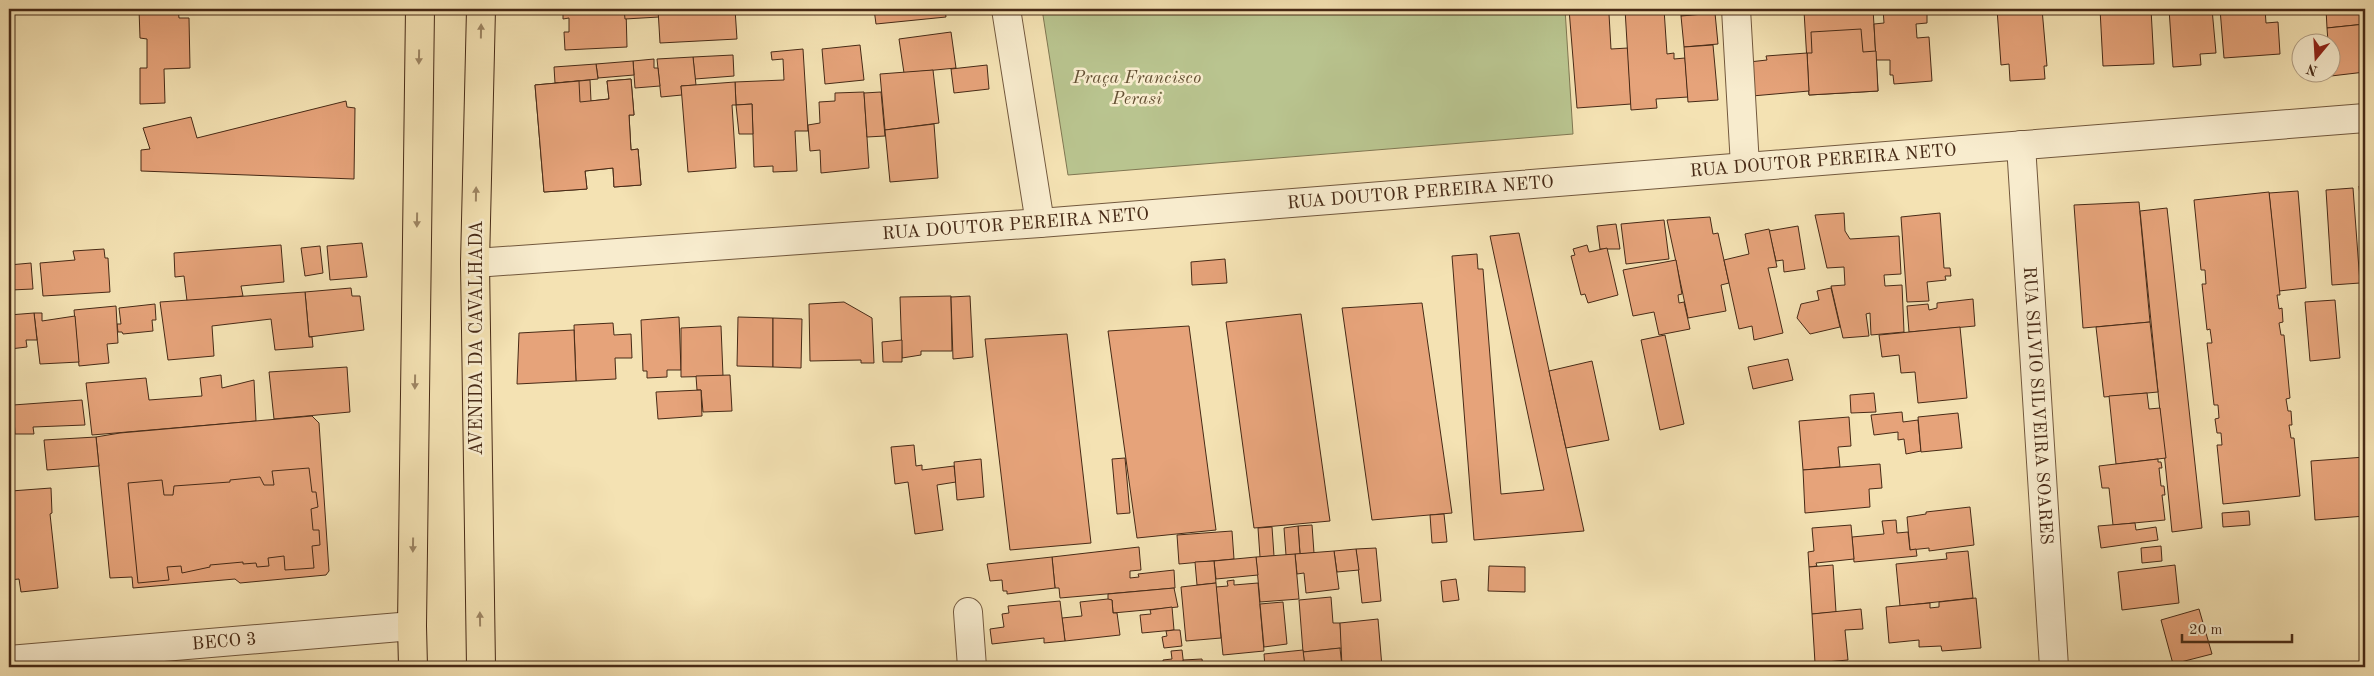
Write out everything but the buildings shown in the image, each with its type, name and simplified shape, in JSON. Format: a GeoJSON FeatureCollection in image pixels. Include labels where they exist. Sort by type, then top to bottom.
{"type":"FeatureCollection","features":[{"type":"Feature","properties":{"kind":"main road"},"geometry":{"type":"LineString","coordinates":[[413,667],[420,9]]}},
{"type":"Feature","properties":{"kind":"main road","name":"AVENIDA DA CAVALHADA"},"geometry":{"type":"LineString","coordinates":[[481,9],[475,263],[481,667]]}},
{"type":"Feature","properties":{"kind":"street"},"geometry":{"type":"LineString","coordinates":[[1006,9],[1040,223]]}},
{"type":"Feature","properties":{"kind":"street"},"geometry":{"type":"LineString","coordinates":[[1736,9],[1745,166]]}},
{"type":"Feature","properties":{"kind":"street","name":"RUA DOUTOR PEREIRA NETO"},"geometry":{"type":"LineString","coordinates":[[475,263],[1040,223],[2365,118]]}},
{"type":"Feature","properties":{"kind":"street","name":"RUA SILVIO SILVEIRA SOARES"},"geometry":{"type":"LineString","coordinates":[[2021,145],[2054,667]]}},
{"type":"Feature","properties":{"kind":"street"},"geometry":{"type":"LineString","coordinates":[[968,612],[972,667]]}},
{"type":"Feature","properties":{"kind":"street","name":"BECO 3"},"geometry":{"type":"LineString","coordinates":[[9,660],[412,626]]}},
{"type":"Feature","properties":{"kind":"green space","name":"Praça Francisco Perasi"},"geometry":{"type":"Polygon","coordinates":[[[1042,9],[1565,9],[1573,134],[1068,175],[1042,9]]]}}]}
